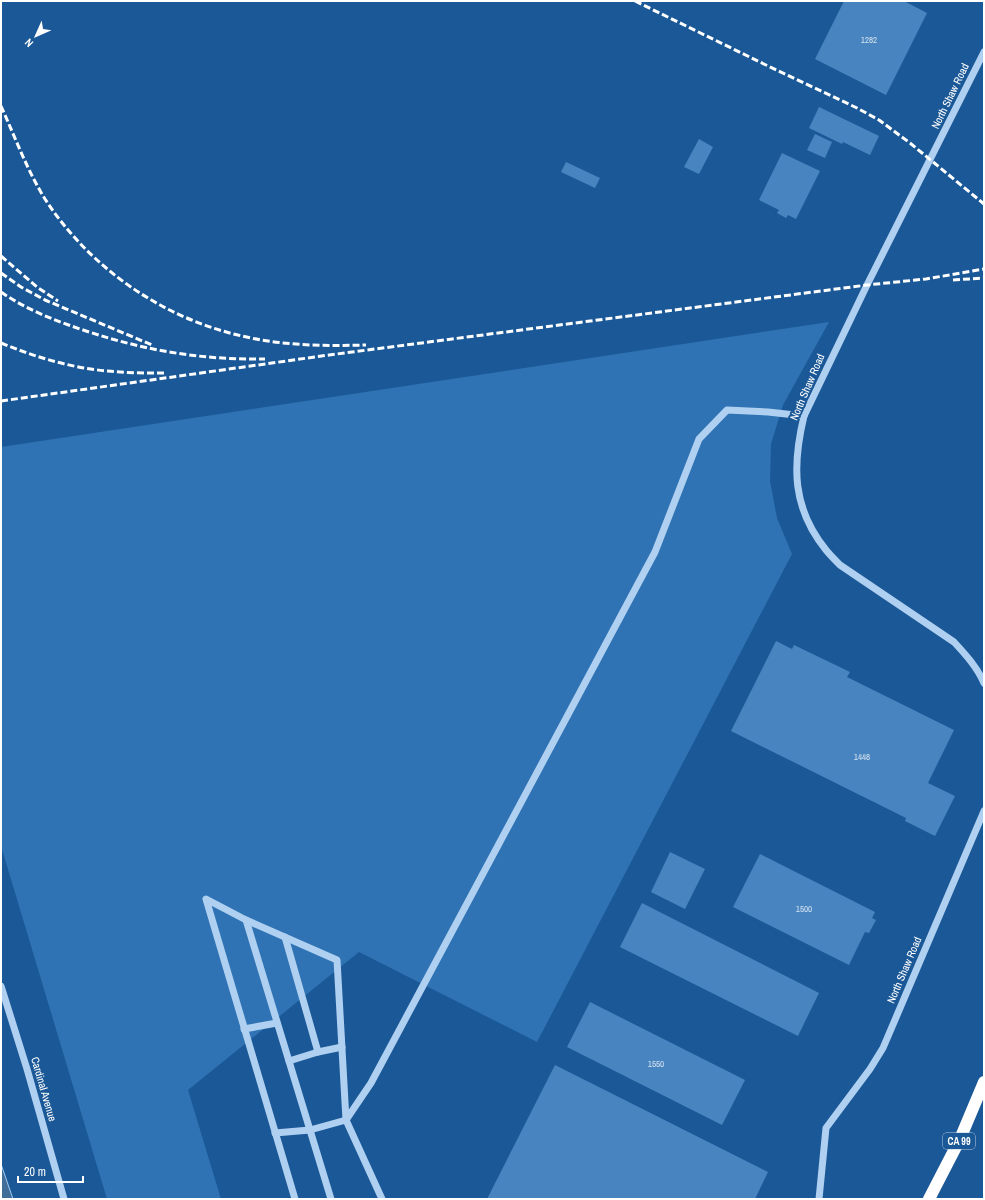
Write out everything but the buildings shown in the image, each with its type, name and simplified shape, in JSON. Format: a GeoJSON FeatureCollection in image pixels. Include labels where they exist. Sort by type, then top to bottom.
{"type":"FeatureCollection","features":[{"type":"Feature","properties":{"kind":"highway","name":"CA 99"},"geometry":{"type":"LineString","coordinates":[[929,1199],[960,1139],[984,1082]]}},
{"type":"Feature","properties":{"kind":"street","name":"North Shaw Road"},"geometry":{"type":"LineString","coordinates":[[984,52],[867,285],[804,416],[796,463],[797,483],[801,504],[809,523],[826,550],[840,565],[954,642],[968,656],[984,683]]}},
{"type":"Feature","properties":{"kind":"street"},"geometry":{"type":"LineString","coordinates":[[275,1133],[310,1130],[346,1120],[371,1083],[655,552],[699,439],[727,410],[804,416]]}},
{"type":"Feature","properties":{"kind":"street","name":"North Shaw Road"},"geometry":{"type":"LineString","coordinates":[[819,1199],[826,1128],[870,1069],[883,1048],[984,811]]}},
{"type":"Feature","properties":{"kind":"street"},"geometry":{"type":"LineString","coordinates":[[295,1199],[206,899],[246,920],[337,960],[346,1120],[382,1199]]}},
{"type":"Feature","properties":{"kind":"street"},"geometry":{"type":"LineString","coordinates":[[246,920],[331,1199]]}},
{"type":"Feature","properties":{"kind":"street"},"geometry":{"type":"LineString","coordinates":[[285,937],[318,1052]]}},
{"type":"Feature","properties":{"kind":"street","name":"Cardinal Avenue"},"geometry":{"type":"LineString","coordinates":[[1,986],[27,1069],[64,1199]]}},
{"type":"Feature","properties":{"kind":"street"},"geometry":{"type":"LineString","coordinates":[[244,1029],[277,1023]]}},
{"type":"Feature","properties":{"kind":"street"},"geometry":{"type":"LineString","coordinates":[[289,1061],[318,1052],[342,1047]]}},
{"type":"Feature","properties":{"kind":"shaded area"},"geometry":{"type":"Polygon","coordinates":[[[829,322],[783,405],[771,444],[770,481],[777,518],[792,554],[537,1042],[359,952],[188,1090],[221,1199],[107,1199],[1,846],[1,447],[829,322]]]}},
{"type":"Feature","properties":{"kind":"shaded area"},"geometry":{"type":"Polygon","coordinates":[[[1,1164],[13,1199],[1,1199],[1,1164]]]}},
{"type":"Feature","properties":{"kind":"railway"},"geometry":{"type":"LineString","coordinates":[[635,1],[879,120],[910,143],[984,204]]}},
{"type":"Feature","properties":{"kind":"railway"},"geometry":{"type":"LineString","coordinates":[[1,106],[27,165],[45,199],[63,224],[84,247],[106,268],[130,287],[156,303],[184,317],[212,328],[242,336],[288,344],[366,345]]}},
{"type":"Feature","properties":{"kind":"railway"},"geometry":{"type":"LineString","coordinates":[[1,256],[37,287],[58,301]]}},
{"type":"Feature","properties":{"kind":"railway"},"geometry":{"type":"LineString","coordinates":[[1,401],[329,355],[867,285],[926,279],[984,269]]}},
{"type":"Feature","properties":{"kind":"railway"},"geometry":{"type":"LineString","coordinates":[[1,273],[21,287],[45,300],[152,345]]}},
{"type":"Feature","properties":{"kind":"railway"},"geometry":{"type":"LineString","coordinates":[[953,280],[984,278]]}},
{"type":"Feature","properties":{"kind":"railway"},"geometry":{"type":"LineString","coordinates":[[1,292],[31,310],[53,319],[86,331],[131,344],[197,356],[265,359]]}},
{"type":"Feature","properties":{"kind":"railway"},"geometry":{"type":"LineString","coordinates":[[1,343],[27,353],[67,365],[94,370],[166,373]]}}]}
